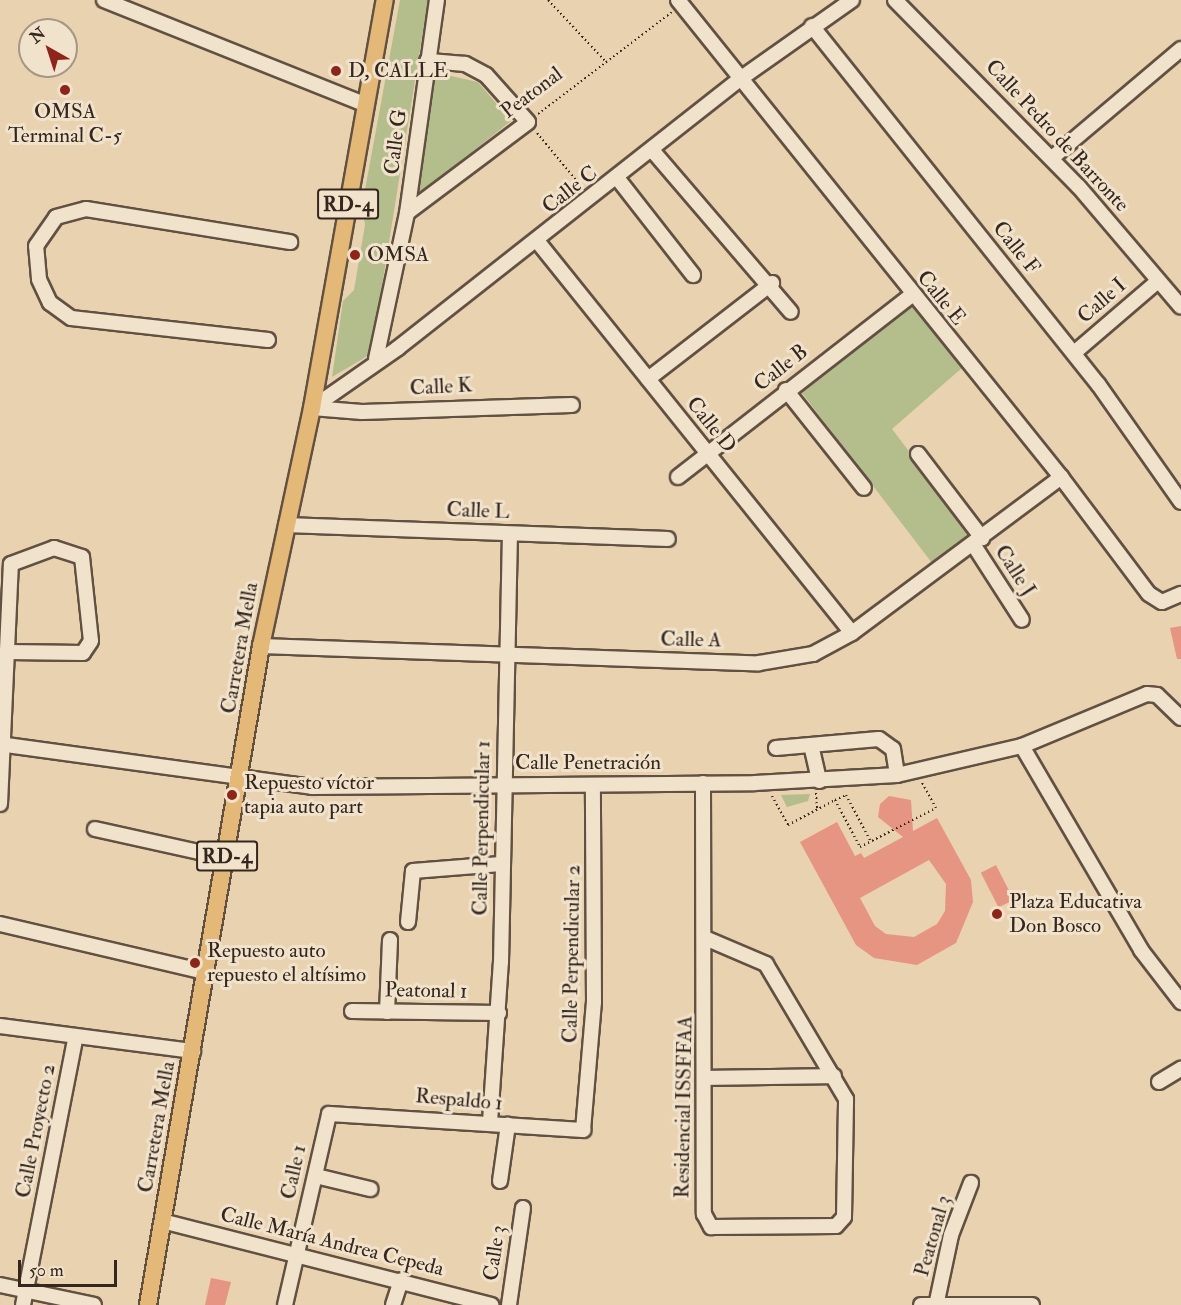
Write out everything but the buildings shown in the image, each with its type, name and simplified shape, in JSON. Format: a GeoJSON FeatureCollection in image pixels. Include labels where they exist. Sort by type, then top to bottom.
{"type":"FeatureCollection","features":[{"type":"Feature","properties":{"kind":"main road","name":"Carretera Mella"},"geometry":{"type":"LineString","coordinates":[[148,1305],[240,781],[261,646],[312,408],[385,0]]}},
{"type":"Feature","properties":{"kind":"street"},"geometry":{"type":"LineString","coordinates":[[104,0],[366,105]]}},
{"type":"Feature","properties":{"kind":"street","name":"Calle G"},"geometry":{"type":"LineString","coordinates":[[376,359],[407,213],[437,0]]}},
{"type":"Feature","properties":{"kind":"street","name":"Calle C"},"geometry":{"type":"LineString","coordinates":[[312,408],[376,359],[398,348],[538,242],[740,79],[812,26],[852,0]]}},
{"type":"Feature","properties":{"kind":"street","name":"Calle Pedro de Barronte"},"geometry":{"type":"LineString","coordinates":[[896,0],[1052,158],[1181,307]]}},
{"type":"Feature","properties":{"kind":"street","name":"Calle E"},"geometry":{"type":"LineString","coordinates":[[680,2],[912,295],[1061,477],[1149,594],[1162,602],[1181,594]]}},
{"type":"Feature","properties":{"kind":"street","name":"Calle F"},"geometry":{"type":"LineString","coordinates":[[812,26],[1074,353],[1181,502]]}},
{"type":"Feature","properties":{"kind":"street"},"geometry":{"type":"LineString","coordinates":[[1052,158],[1181,49]]}},
{"type":"Feature","properties":{"kind":"street"},"geometry":{"type":"LineString","coordinates":[[427,60],[465,64],[486,75],[528,122]]}},
{"type":"Feature","properties":{"kind":"street","name":"Peatonal"},"geometry":{"type":"LineString","coordinates":[[407,213],[528,122]]}},
{"type":"Feature","properties":{"kind":"street"},"geometry":{"type":"LineString","coordinates":[[652,150],[772,283],[791,312]]}},
{"type":"Feature","properties":{"kind":"street"},"geometry":{"type":"LineString","coordinates":[[618,179],[693,275]]}},
{"type":"Feature","properties":{"kind":"street"},"geometry":{"type":"LineString","coordinates":[[268,340],[71,318],[50,303],[39,279],[36,246],[57,217],[86,209],[290,242]]}},
{"type":"Feature","properties":{"kind":"street","name":"Calle D"},"geometry":{"type":"LineString","coordinates":[[538,242],[852,633]]}},
{"type":"Feature","properties":{"kind":"street","name":"Calle I"},"geometry":{"type":"LineString","coordinates":[[1074,353],[1158,281]]}},
{"type":"Feature","properties":{"kind":"street"},"geometry":{"type":"LineString","coordinates":[[648,379],[772,283]]}},
{"type":"Feature","properties":{"kind":"street","name":"Calle B"},"geometry":{"type":"LineString","coordinates":[[678,477],[786,390],[912,295]]}},
{"type":"Feature","properties":{"kind":"street"},"geometry":{"type":"LineString","coordinates":[[786,390],[864,488]]}},
{"type":"Feature","properties":{"kind":"street","name":"Calle K"},"geometry":{"type":"LineString","coordinates":[[312,408],[362,412],[572,405]]}},
{"type":"Feature","properties":{"kind":"street","name":"Calle J"},"geometry":{"type":"LineString","coordinates":[[918,454],[977,541],[1022,620]]}},
{"type":"Feature","properties":{"kind":"street","name":"Calle A"},"geometry":{"type":"LineString","coordinates":[[261,646],[759,663],[813,654],[852,633],[1061,477]]}},
{"type":"Feature","properties":{"kind":"street","name":"Calle L"},"geometry":{"type":"LineString","coordinates":[[286,525],[668,539]]}},
{"type":"Feature","properties":{"kind":"street","name":"Calle Perpendicular 1"},"geometry":{"type":"LineString","coordinates":[[490,1122],[499,1013],[510,534]]}},
{"type":"Feature","properties":{"kind":"street"},"geometry":{"type":"LineString","coordinates":[[0,804],[6,745],[3,707],[9,652],[11,564],[54,548],[82,557],[91,641],[82,653],[9,652]]}},
{"type":"Feature","properties":{"kind":"street","name":"Calle Penetración"},"geometry":{"type":"LineString","coordinates":[[6,745],[240,781],[312,787],[761,783],[897,775],[915,771],[1022,746],[1147,694],[1157,695],[1181,718]]}},
{"type":"Feature","properties":{"kind":"street"},"geometry":{"type":"LineString","coordinates":[[776,748],[879,739],[893,749],[897,775]]}},
{"type":"Feature","properties":{"kind":"street"},"geometry":{"type":"LineString","coordinates":[[811,745],[819,781]]}},
{"type":"Feature","properties":{"kind":"street"},"geometry":{"type":"LineString","coordinates":[[1022,746],[1109,898],[1178,993]]}},
{"type":"Feature","properties":{"kind":"street","name":"Residencial ISSFFAA"},"geometry":{"type":"LineString","coordinates":[[703,783],[705,938],[707,1078],[704,1214],[711,1227],[836,1226],[844,1216],[846,1099],[766,964],[705,938]]}},
{"type":"Feature","properties":{"kind":"street","name":"Calle Perpendicular 2"},"geometry":{"type":"LineString","coordinates":[[587,1124],[594,1002],[593,786]]}},
{"type":"Feature","properties":{"kind":"street"},"geometry":{"type":"LineString","coordinates":[[95,829],[226,858]]}},
{"type":"Feature","properties":{"kind":"street"},"geometry":{"type":"LineString","coordinates":[[408,922],[411,873],[416,869],[501,864]]}},
{"type":"Feature","properties":{"kind":"street"},"geometry":{"type":"LineString","coordinates":[[0,924],[205,972]]}},
{"type":"Feature","properties":{"kind":"street"},"geometry":{"type":"LineString","coordinates":[[387,1012],[390,939]]}},
{"type":"Feature","properties":{"kind":"street","name":"Peatonal 1"},"geometry":{"type":"LineString","coordinates":[[352,1011],[499,1013]]}},
{"type":"Feature","properties":{"kind":"street"},"geometry":{"type":"LineString","coordinates":[[0,1026],[193,1051]]}},
{"type":"Feature","properties":{"kind":"street","name":"Calle Proyecto 2"},"geometry":{"type":"LineString","coordinates":[[24,1298],[76,1036]]}},
{"type":"Feature","properties":{"kind":"street"},"geometry":{"type":"LineString","coordinates":[[1159,1082],[1181,1069]]}},
{"type":"Feature","properties":{"kind":"street"},"geometry":{"type":"LineString","coordinates":[[707,1078],[834,1076]]}},
{"type":"Feature","properties":{"kind":"street","name":"Respaldo 1"},"geometry":{"type":"LineString","coordinates":[[326,1119],[334,1111],[490,1122],[577,1133],[587,1124]]}},
{"type":"Feature","properties":{"kind":"street","name":"Calle 1"},"geometry":{"type":"LineString","coordinates":[[285,1305],[316,1176],[326,1119]]}},
{"type":"Feature","properties":{"kind":"street"},"geometry":{"type":"LineString","coordinates":[[500,1181],[508,1125]]}},
{"type":"Feature","properties":{"kind":"street"},"geometry":{"type":"LineString","coordinates":[[316,1176],[369,1189]]}},
{"type":"Feature","properties":{"kind":"street","name":"Peatonal 3"},"geometry":{"type":"LineString","coordinates":[[937,1301],[951,1235],[971,1183]]}},
{"type":"Feature","properties":{"kind":"street","name":"Calle 3"},"geometry":{"type":"LineString","coordinates":[[509,1305],[523,1208]]}},
{"type":"Feature","properties":{"kind":"street","name":"Calle María Andrea Cepeda"},"geometry":{"type":"LineString","coordinates":[[162,1221],[401,1280],[491,1305]]}},
{"type":"Feature","properties":{"kind":"street"},"geometry":{"type":"LineString","coordinates":[[393,1305],[401,1280]]}},
{"type":"Feature","properties":{"kind":"street"},"geometry":{"type":"LineString","coordinates":[[0,1285],[24,1298],[94,1305]]}},
{"type":"Feature","properties":{"kind":"street"},"geometry":{"type":"LineString","coordinates":[[921,1305],[937,1301],[1032,1305]]}},
{"type":"Feature","properties":{"kind":"path"},"geometry":{"type":"LineString","coordinates":[[548,0],[607,63]]}},
{"type":"Feature","properties":{"kind":"path","name":"Peatonal"},"geometry":{"type":"LineString","coordinates":[[528,122],[607,63],[680,2]]}},
{"type":"Feature","properties":{"kind":"path"},"geometry":{"type":"LineString","coordinates":[[528,122],[592,199]]}},
{"type":"Feature","properties":{"kind":"path"},"geometry":{"type":"LineString","coordinates":[[835,800],[860,848],[936,808],[915,771]]}},
{"type":"Feature","properties":{"kind":"path"},"geometry":{"type":"LineString","coordinates":[[761,783],[788,825],[846,795],[871,842]]}},
{"type":"Feature","properties":{"kind":"green space"},"geometry":{"type":"Polygon","coordinates":[[[400,0],[428,0],[371,354],[332,377],[343,301],[354,290],[365,225],[362,206],[400,0]]]}},
{"type":"Feature","properties":{"kind":"green space"},"geometry":{"type":"Polygon","coordinates":[[[433,72],[478,82],[511,121],[414,198],[433,72]]]}},
{"type":"Feature","properties":{"kind":"green space"},"geometry":{"type":"Polygon","coordinates":[[[908,302],[963,367],[892,429],[972,534],[932,563],[799,389],[908,302]]]}},
{"type":"Feature","properties":{"kind":"green space"},"geometry":{"type":"Polygon","coordinates":[[[810,794],[808,801],[787,807],[781,795],[810,794]]]}},
{"type":"Feature","properties":{"kind":"place","name":"D, CALLE"},"geometry":{"type":"Point","coordinates":[336,71]}},
{"type":"Feature","properties":{"kind":"place","name":"OMSA Terminal C-5"},"geometry":{"type":"Point","coordinates":[65,90]}},
{"type":"Feature","properties":{"kind":"place","name":"OMSA"},"geometry":{"type":"Point","coordinates":[355,255]}},
{"type":"Feature","properties":{"kind":"place","name":"Repuesto víctor tapia auto part"},"geometry":{"type":"Point","coordinates":[232,795]}},
{"type":"Feature","properties":{"kind":"place","name":"Plaza Educativa Don Bosco"},"geometry":{"type":"Point","coordinates":[997,914]}},
{"type":"Feature","properties":{"kind":"place","name":"Repuesto auto repuesto el altísimo"},"geometry":{"type":"Point","coordinates":[195,963]}}]}
